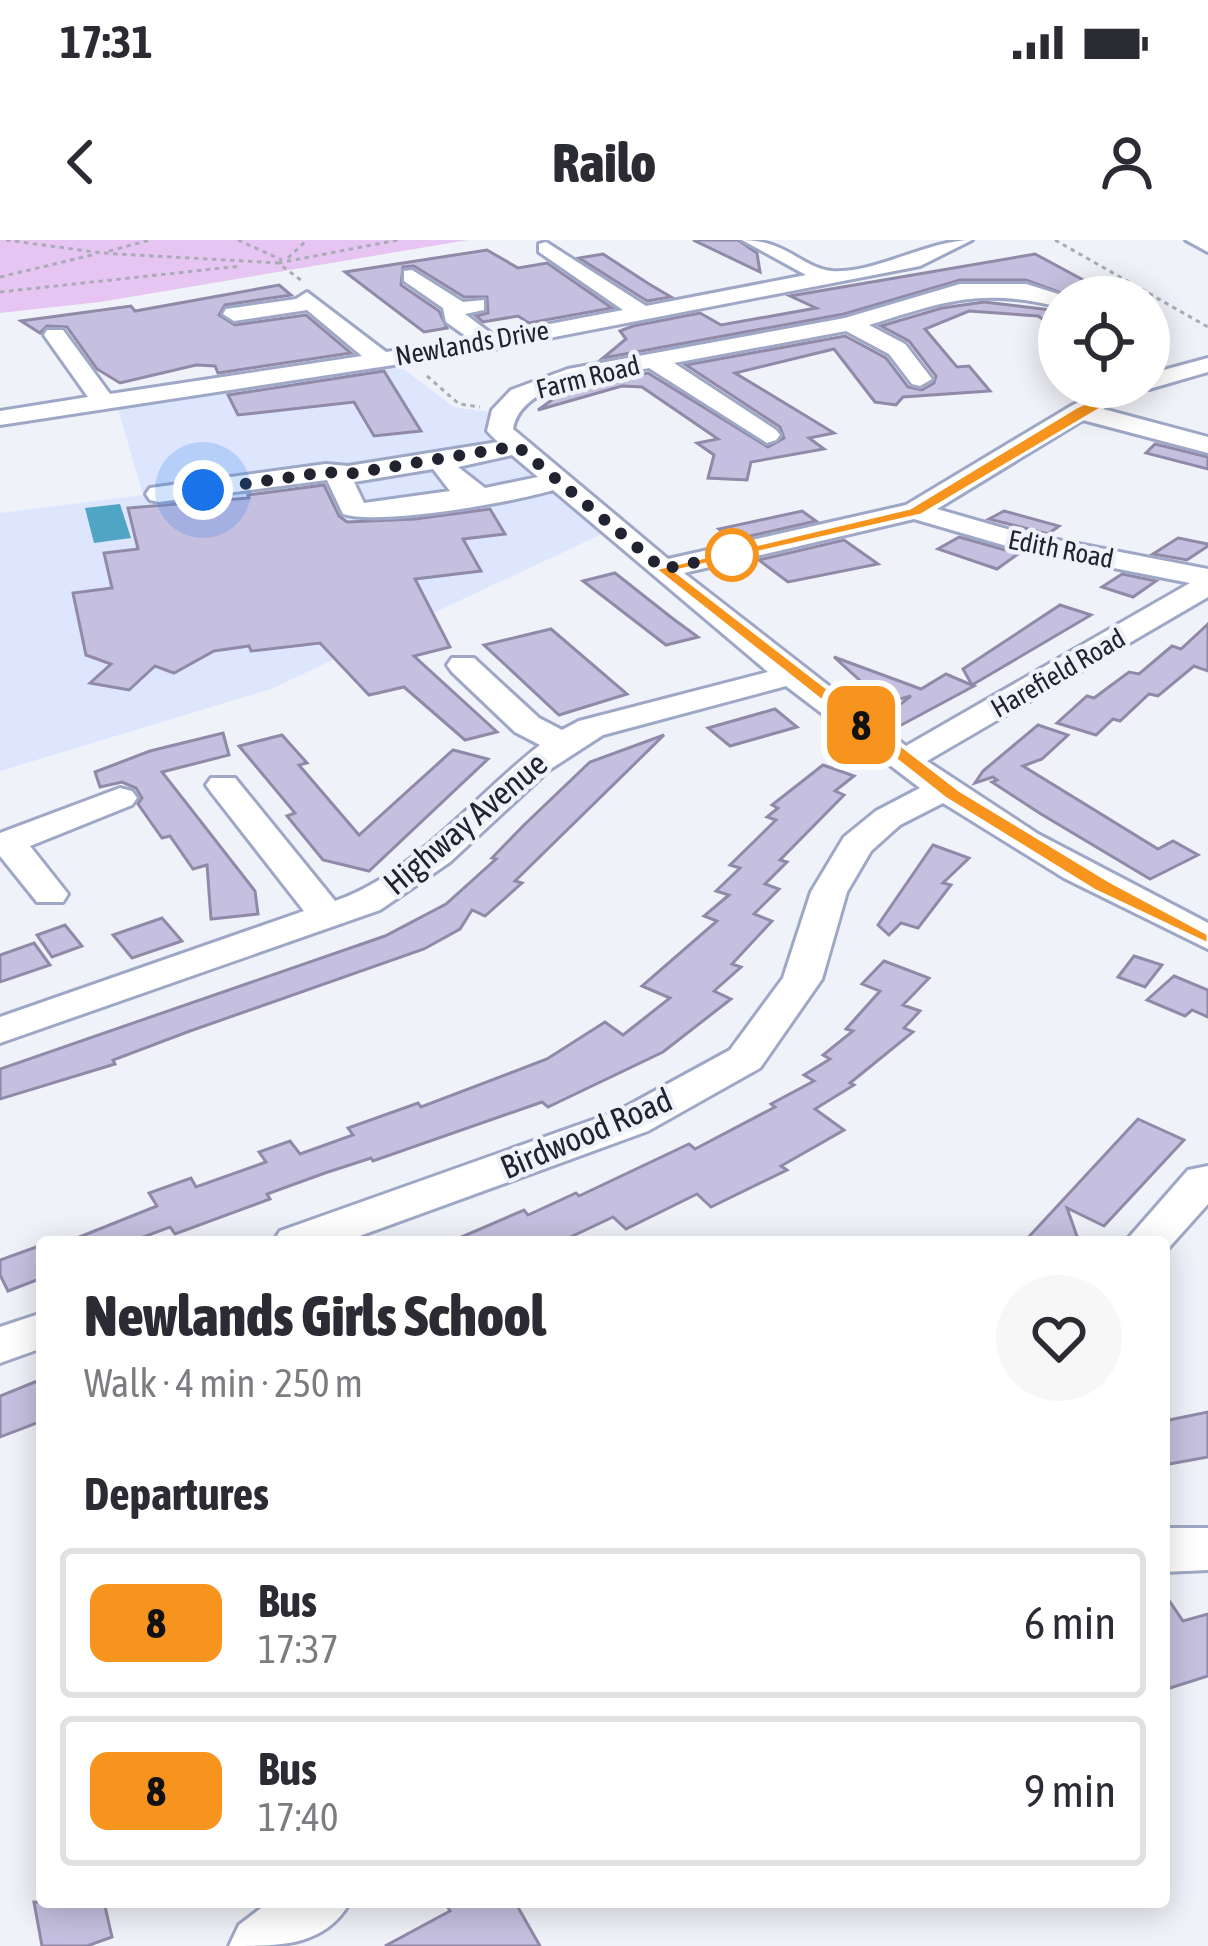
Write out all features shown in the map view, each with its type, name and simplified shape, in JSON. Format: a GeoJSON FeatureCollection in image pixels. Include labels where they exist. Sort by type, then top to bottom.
{"type":"FeatureCollection","features":[{"type":"Feature","properties":{"kind":"street"},"geometry":{"type":"LineString","coordinates":[[752,240],[826,277]]}},
{"type":"Feature","properties":{"kind":"street","name":"Newlands Drive"},"geometry":{"type":"LineString","coordinates":[[927,245],[962,240]]}},
{"type":"Feature","properties":{"kind":"street"},"geometry":{"type":"LineString","coordinates":[[1196,240],[1207,246]]}},
{"type":"Feature","properties":{"kind":"street","name":"Newlands Drive"},"geometry":{"type":"LineString","coordinates":[[1,416],[105,404],[488,342],[938,254],[927,245]]}},
{"type":"Feature","properties":{"kind":"street"},"geometry":{"type":"LineString","coordinates":[[546,248],[640,312]]}},
{"type":"Feature","properties":{"kind":"street"},"geometry":{"type":"LineString","coordinates":[[411,276],[488,342]]}},
{"type":"Feature","properties":{"kind":"street","name":"Farm Road"},"geometry":{"type":"LineString","coordinates":[[1038,294],[960,290],[849,324],[546,382],[504,410],[500,431],[663,569],[904,758],[1102,886],[1208,938]]}},
{"type":"Feature","properties":{"kind":"street"},"geometry":{"type":"LineString","coordinates":[[234,314],[309,301],[392,357]]}},
{"type":"Feature","properties":{"kind":"street"},"geometry":{"type":"LineString","coordinates":[[849,324],[897,349],[920,379]]}},
{"type":"Feature","properties":{"kind":"street"},"geometry":{"type":"LineString","coordinates":[[55,335],[105,404]]}},
{"type":"Feature","properties":{"kind":"street"},"geometry":{"type":"LineString","coordinates":[[1170,356],[1201,367]]}},
{"type":"Feature","properties":{"kind":"street"},"geometry":{"type":"LineString","coordinates":[[655,361],[768,439]]}},
{"type":"Feature","properties":{"kind":"street"},"geometry":{"type":"LineString","coordinates":[[1170,376],[1201,367]]}},
{"type":"Feature","properties":{"kind":"street"},"geometry":{"type":"LineString","coordinates":[[663,569],[915,512],[1086,408]]}},
{"type":"Feature","properties":{"kind":"street"},"geometry":{"type":"LineString","coordinates":[[1080,411],[1208,445]]}},
{"type":"Feature","properties":{"kind":"street"},"geometry":{"type":"LineString","coordinates":[[159,494],[326,472],[348,474],[517,446]]}},
{"type":"Feature","properties":{"kind":"street"},"geometry":{"type":"LineString","coordinates":[[449,459],[446,468],[469,496]]}},
{"type":"Feature","properties":{"kind":"street"},"geometry":{"type":"LineString","coordinates":[[348,474],[340,480],[356,510],[522,492],[557,480]]}},
{"type":"Feature","properties":{"kind":"street","name":"Edith Road"},"geometry":{"type":"LineString","coordinates":[[915,512],[1016,542],[1208,579]]}},
{"type":"Feature","properties":{"kind":"street","name":"Harefield Road"},"geometry":{"type":"LineString","coordinates":[[904,758],[930,749],[1201,589],[1208,579]]}},
{"type":"Feature","properties":{"kind":"street"},"geometry":{"type":"LineString","coordinates":[[464,664],[527,725],[561,743]]}},
{"type":"Feature","properties":{"kind":"street","name":"Highway Avenue"},"geometry":{"type":"LineString","coordinates":[[0,1031],[329,917],[404,881],[561,743],[632,715],[796,674]]}},
{"type":"Feature","properties":{"kind":"street"},"geometry":{"type":"LineString","coordinates":[[223,785],[329,917]]}},
{"type":"Feature","properties":{"kind":"street","name":"Birdwood Road"},"geometry":{"type":"LineString","coordinates":[[313,1236],[633,1121],[745,1059],[802,980],[829,892],[857,845],[888,818],[946,788]]}},
{"type":"Feature","properties":{"kind":"street"},"geometry":{"type":"LineString","coordinates":[[50,894],[5,843],[120,798]]}},
{"type":"Feature","properties":{"kind":"street"},"geometry":{"type":"LineString","coordinates":[[1153,1236],[1204,1180],[1208,1182]]}},
{"type":"Feature","properties":{"kind":"street"},"geometry":{"type":"LineString","coordinates":[[0,1345],[36,1332]]}},
{"type":"Feature","properties":{"kind":"street"},"geometry":{"type":"LineString","coordinates":[[1170,1550],[1208,1549]]}},
{"type":"Feature","properties":{"kind":"street"},"geometry":{"type":"LineString","coordinates":[[261,1946],[311,1908]]}},
{"type":"Feature","properties":{"kind":"path"},"geometry":{"type":"LineString","coordinates":[[6,240],[101,253],[278,263]]}},
{"type":"Feature","properties":{"kind":"path"},"geometry":{"type":"LineString","coordinates":[[0,277],[150,240]]}},
{"type":"Feature","properties":{"kind":"path"},"geometry":{"type":"LineString","coordinates":[[238,240],[286,260]]}},
{"type":"Feature","properties":{"kind":"path"},"geometry":{"type":"LineString","coordinates":[[286,260],[307,240]]}},
{"type":"Feature","properties":{"kind":"path"},"geometry":{"type":"LineString","coordinates":[[0,289],[278,263],[398,240]]}},
{"type":"Feature","properties":{"kind":"path"},"geometry":{"type":"LineString","coordinates":[[1055,240],[1208,328]]}},
{"type":"Feature","properties":{"kind":"path"},"geometry":{"type":"LineString","coordinates":[[392,357],[459,404],[504,410]]}},
{"type":"Feature","properties":{"kind":"shaded area"},"geometry":{"type":"Polygon","coordinates":[[[0,240],[468,240],[100,302],[0,313],[0,240]]]}},
{"type":"Feature","properties":{"kind":"shaded area"},"geometry":{"type":"Polygon","coordinates":[[[397,364],[454,407],[497,413],[491,440],[602,534],[271,689],[0,771],[0,513],[143,495],[118,409],[397,364]]]}},
{"type":"Feature","properties":{"kind":"water"},"geometry":{"type":"Polygon","coordinates":[[[120,504],[131,538],[94,543],[85,508],[120,504]]]}},
{"type":"Feature","properties":{"kind":"building"},"geometry":{"type":"Polygon","coordinates":[[[693,240],[738,240],[757,253],[760,272],[693,240]]]}},
{"type":"Feature","properties":{"kind":"building"},"geometry":{"type":"Polygon","coordinates":[[[487,250],[518,268],[547,263],[612,308],[529,323],[518,316],[483,322],[476,316],[488,313],[487,297],[464,297],[414,266],[403,267],[401,285],[439,311],[447,328],[424,332],[345,272],[487,250]]]}},
{"type":"Feature","properties":{"kind":"building"},"geometry":{"type":"Polygon","coordinates":[[[603,254],[671,297],[647,301],[579,258],[603,254]]]}},
{"type":"Feature","properties":{"kind":"building"},"geometry":{"type":"Polygon","coordinates":[[[1035,254],[1076,276],[1038,276],[1038,284],[1026,280],[960,280],[844,314],[603,358],[626,339],[620,331],[633,326],[700,313],[721,325],[816,308],[790,296],[1035,254]]]}},
{"type":"Feature","properties":{"kind":"building"},"geometry":{"type":"Polygon","coordinates":[[[279,285],[291,295],[225,305],[219,315],[235,325],[306,315],[351,353],[218,373],[215,366],[196,365],[120,383],[97,369],[67,327],[47,326],[40,333],[21,321],[131,306],[135,311],[279,285]]]}},
{"type":"Feature","properties":{"kind":"building"},"geometry":{"type":"Polygon","coordinates":[[[984,302],[1038,308],[1038,316],[969,311],[925,329],[957,367],[969,366],[990,391],[903,397],[896,405],[875,402],[834,349],[735,373],[834,433],[809,438],[824,449],[751,462],[747,480],[708,478],[714,455],[697,443],[718,439],[642,387],[622,386],[538,410],[570,387],[648,373],[768,447],[784,438],[780,427],[686,365],[845,336],[886,358],[908,387],[922,390],[936,376],[909,341],[881,326],[942,308],[984,302]]]}},
{"type":"Feature","properties":{"kind":"building"},"geometry":{"type":"Polygon","coordinates":[[[384,371],[421,431],[374,436],[354,402],[238,415],[228,395],[384,371]]]}},
{"type":"Feature","properties":{"kind":"building"},"geometry":{"type":"Polygon","coordinates":[[[1155,444],[1208,457],[1208,469],[1146,453],[1155,444]]]}},
{"type":"Feature","properties":{"kind":"building"},"geometry":{"type":"Polygon","coordinates":[[[324,485],[339,516],[347,522],[490,509],[505,534],[463,539],[481,571],[415,579],[450,647],[414,656],[497,732],[465,740],[404,687],[369,695],[320,643],[214,651],[174,673],[155,666],[129,690],[90,683],[111,664],[86,655],[73,593],[112,588],[104,553],[138,549],[128,508],[249,498],[324,485]]]}},
{"type":"Feature","properties":{"kind":"building"},"geometry":{"type":"Polygon","coordinates":[[[802,511],[816,521],[733,540],[719,529],[802,511]]]}},
{"type":"Feature","properties":{"kind":"building"},"geometry":{"type":"Polygon","coordinates":[[[1004,511],[1059,526],[1048,534],[989,519],[1004,511]]]}},
{"type":"Feature","properties":{"kind":"building"},"geometry":{"type":"Polygon","coordinates":[[[959,537],[1018,554],[997,569],[938,549],[959,537]]]}},
{"type":"Feature","properties":{"kind":"building"},"geometry":{"type":"Polygon","coordinates":[[[1178,538],[1208,546],[1187,560],[1153,554],[1178,538]]]}},
{"type":"Feature","properties":{"kind":"building"},"geometry":{"type":"Polygon","coordinates":[[[844,540],[878,564],[788,582],[759,560],[844,540]]]}},
{"type":"Feature","properties":{"kind":"building"},"geometry":{"type":"Polygon","coordinates":[[[615,573],[698,637],[666,645],[583,581],[615,573]]]}},
{"type":"Feature","properties":{"kind":"building"},"geometry":{"type":"Polygon","coordinates":[[[1122,574],[1156,581],[1133,597],[1102,587],[1122,574]]]}},
{"type":"Feature","properties":{"kind":"building"},"geometry":{"type":"Polygon","coordinates":[[[1060,605],[1091,615],[972,685],[963,669],[1060,605]]]}},
{"type":"Feature","properties":{"kind":"building"},"geometry":{"type":"Polygon","coordinates":[[[1208,624],[1208,671],[1194,666],[1158,696],[1149,694],[1120,721],[1113,719],[1096,735],[1057,723],[1087,696],[1094,698],[1129,672],[1139,674],[1172,646],[1181,649],[1208,624]]]}},
{"type":"Feature","properties":{"kind":"building"},"geometry":{"type":"Polygon","coordinates":[[[551,629],[627,694],[559,715],[484,645],[551,629]]]}},
{"type":"Feature","properties":{"kind":"building"},"geometry":{"type":"Polygon","coordinates":[[[834,657],[921,689],[946,674],[974,686],[892,730],[880,720],[911,696],[885,703],[834,657]]]}},
{"type":"Feature","properties":{"kind":"building"},"geometry":{"type":"Polygon","coordinates":[[[775,709],[797,727],[730,746],[708,728],[775,709]]]}},
{"type":"Feature","properties":{"kind":"building"},"geometry":{"type":"Polygon","coordinates":[[[1038,725],[1068,735],[1042,759],[1023,766],[1158,849],[1173,841],[1198,855],[1150,879],[1041,814],[992,782],[997,780],[993,777],[975,783],[1038,725]]]}},
{"type":"Feature","properties":{"kind":"building"},"geometry":{"type":"Polygon","coordinates":[[[223,733],[229,755],[162,772],[255,891],[258,914],[211,919],[207,865],[193,869],[170,836],[162,838],[138,804],[142,798],[136,788],[122,782],[100,787],[95,772],[150,751],[223,733]]]}},
{"type":"Feature","properties":{"kind":"building"},"geometry":{"type":"Polygon","coordinates":[[[282,735],[307,763],[299,765],[359,835],[453,750],[488,759],[369,871],[323,860],[287,816],[295,813],[239,746],[282,735]]]}},
{"type":"Feature","properties":{"kind":"building"},"geometry":{"type":"Polygon","coordinates":[[[664,735],[485,916],[472,910],[460,929],[424,949],[190,1031],[113,1060],[115,1064],[0,1099],[0,1069],[385,936],[446,904],[590,762],[664,735]]]}},
{"type":"Feature","properties":{"kind":"building"},"geometry":{"type":"Polygon","coordinates":[[[823,765],[854,776],[835,791],[844,795],[780,860],[787,862],[765,884],[779,889],[754,914],[772,921],[732,964],[741,967],[714,991],[731,999],[663,1052],[548,1107],[542,1102],[325,1173],[175,1234],[170,1227],[146,1236],[82,1236],[157,1206],[149,1193],[191,1178],[196,1187],[266,1162],[259,1152],[290,1141],[300,1154],[353,1135],[348,1128],[418,1103],[421,1107],[547,1059],[605,1022],[623,1035],[670,998],[642,986],[717,921],[704,916],[729,895],[716,891],[740,868],[730,865],[776,820],[767,817],[778,808],[772,805],[823,765]]]}},
{"type":"Feature","properties":{"kind":"building"},"geometry":{"type":"Polygon","coordinates":[[[933,845],[969,858],[943,883],[951,885],[918,928],[901,923],[889,935],[878,925],[933,845]]]}},
{"type":"Feature","properties":{"kind":"building"},"geometry":{"type":"Polygon","coordinates":[[[162,918],[182,941],[132,958],[113,935],[162,918]]]}},
{"type":"Feature","properties":{"kind":"building"},"geometry":{"type":"Polygon","coordinates":[[[65,925],[82,946],[52,957],[37,935],[65,925]]]}},
{"type":"Feature","properties":{"kind":"building"},"geometry":{"type":"Polygon","coordinates":[[[34,943],[50,965],[0,982],[0,955],[34,943]]]}},
{"type":"Feature","properties":{"kind":"building"},"geometry":{"type":"Polygon","coordinates":[[[1134,956],[1162,965],[1145,987],[1118,977],[1134,956]]]}},
{"type":"Feature","properties":{"kind":"building"},"geometry":{"type":"Polygon","coordinates":[[[884,961],[929,978],[903,1005],[920,1011],[904,1028],[913,1032],[850,1083],[854,1085],[815,1109],[844,1130],[781,1166],[787,1170],[711,1207],[697,1194],[626,1229],[613,1217],[573,1236],[464,1236],[524,1210],[528,1215],[576,1193],[579,1196],[689,1144],[695,1149],[775,1107],[771,1104],[814,1081],[804,1075],[830,1059],[823,1055],[853,1031],[846,1029],[880,991],[862,984],[884,961]]]}},
{"type":"Feature","properties":{"kind":"building"},"geometry":{"type":"Polygon","coordinates":[[[1174,976],[1208,990],[1208,1017],[1192,1010],[1185,1016],[1147,1000],[1174,976]]]}},
{"type":"Feature","properties":{"kind":"building"},"geometry":{"type":"Polygon","coordinates":[[[1138,1119],[1184,1140],[1104,1226],[1067,1208],[1077,1236],[1030,1236],[1138,1119]]]}},
{"type":"Feature","properties":{"kind":"building"},"geometry":{"type":"Polygon","coordinates":[[[36,1247],[36,1280],[8,1291],[0,1275],[0,1260],[36,1247]]]}},
{"type":"Feature","properties":{"kind":"building"},"geometry":{"type":"Polygon","coordinates":[[[36,1381],[36,1423],[0,1437],[0,1396],[36,1381]]]}},
{"type":"Feature","properties":{"kind":"building"},"geometry":{"type":"Polygon","coordinates":[[[1208,1412],[1208,1457],[1170,1464],[1170,1420],[1208,1412]]]}},
{"type":"Feature","properties":{"kind":"building"},"geometry":{"type":"Polygon","coordinates":[[[1170,1602],[1183,1621],[1208,1614],[1208,1676],[1170,1688],[1170,1602]]]}},
{"type":"Feature","properties":{"kind":"building"},"geometry":{"type":"Polygon","coordinates":[[[34,1902],[36,1908],[105,1908],[112,1937],[87,1946],[42,1946],[34,1902]]]}},
{"type":"Feature","properties":{"kind":"building"},"geometry":{"type":"Polygon","coordinates":[[[518,1908],[540,1946],[385,1946],[450,1911],[518,1908]]]}},
{"type":"Feature","properties":{"kind":"bus line","name":"8"},"geometry":{"type":"LineString","coordinates":[[1086,408],[915,512],[663,569],[952,794],[1102,886],[1208,938]]}},
{"type":"Feature","properties":{"kind":"route"},"geometry":{"type":"LineString","coordinates":[[203,490],[271,478],[348,474],[517,446],[663,569],[732,555]]}}]}
